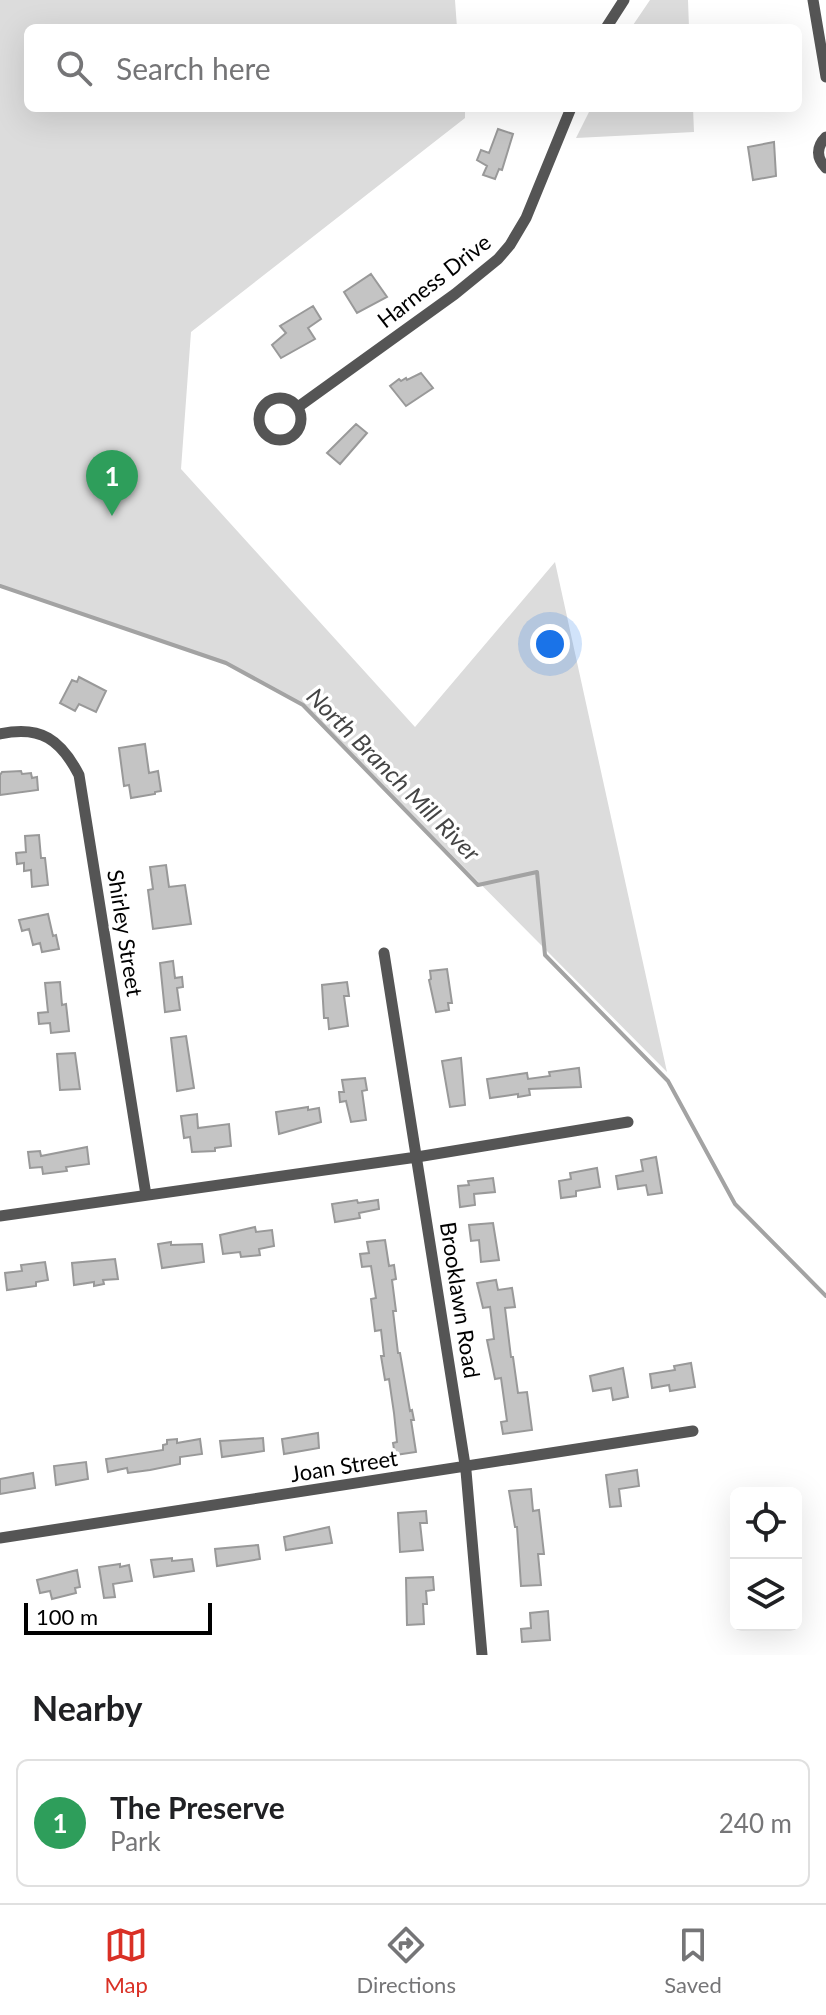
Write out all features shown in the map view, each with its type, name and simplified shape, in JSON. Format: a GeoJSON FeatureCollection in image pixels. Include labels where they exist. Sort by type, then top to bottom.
{"type":"FeatureCollection","features":[{"type":"Feature","properties":{"kind":"street"},"geometry":{"type":"LineString","coordinates":[[609,24],[624,0]]}},
{"type":"Feature","properties":{"kind":"street"},"geometry":{"type":"LineString","coordinates":[[813,0],[826,77]]}},
{"type":"Feature","properties":{"kind":"street","name":"Harness Drive"},"geometry":{"type":"LineString","coordinates":[[298,407],[455,294],[498,259],[526,218],[569,112]]}},
{"type":"Feature","properties":{"kind":"street"},"geometry":{"type":"LineString","coordinates":[[826,137],[818,151],[826,168]]}},
{"type":"Feature","properties":{"kind":"street","name":"Shirley Street"},"geometry":{"type":"LineString","coordinates":[[0,734],[42,733],[68,753],[79,775],[146,1195]]}},
{"type":"Feature","properties":{"kind":"street","name":"Brooklawn Road"},"geometry":{"type":"LineString","coordinates":[[384,953],[465,1467],[482,1655]]}},
{"type":"Feature","properties":{"kind":"street"},"geometry":{"type":"LineString","coordinates":[[0,1216],[417,1157],[628,1122]]}},
{"type":"Feature","properties":{"kind":"street","name":"Joan Street"},"geometry":{"type":"LineString","coordinates":[[0,1538],[693,1431]]}},
{"type":"Feature","properties":{"kind":"shaded area"},"geometry":{"type":"Polygon","coordinates":[[[0,0],[455,0],[457,24],[24,24],[24,112],[465,112],[465,118],[191,332],[181,469],[415,727],[555,562],[667,1072],[303,705],[226,663],[0,586],[0,0]]]}},
{"type":"Feature","properties":{"kind":"shaded area"},"geometry":{"type":"Polygon","coordinates":[[[650,0],[688,0],[689,24],[634,24],[650,0]]]}},
{"type":"Feature","properties":{"kind":"shaded area"},"geometry":{"type":"Polygon","coordinates":[[[589,112],[693,112],[694,132],[576,138],[589,112]]]}},
{"type":"Feature","properties":{"kind":"building"},"geometry":{"type":"Polygon","coordinates":[[[498,129],[513,134],[502,170],[499,169],[495,179],[483,175],[487,166],[477,160],[481,150],[489,153],[498,129]]]}},
{"type":"Feature","properties":{"kind":"building"},"geometry":{"type":"Polygon","coordinates":[[[774,142],[776,176],[753,180],[748,147],[774,142]]]}},
{"type":"Feature","properties":{"kind":"building"},"geometry":{"type":"Polygon","coordinates":[[[371,274],[387,297],[357,313],[344,292],[371,274]]]}},
{"type":"Feature","properties":{"kind":"building"},"geometry":{"type":"Polygon","coordinates":[[[313,306],[321,319],[308,328],[315,339],[281,358],[272,345],[286,333],[280,326],[313,306]]]}},
{"type":"Feature","properties":{"kind":"building"},"geometry":{"type":"Polygon","coordinates":[[[421,373],[433,388],[406,406],[390,386],[399,379],[407,380],[421,373]]]}},
{"type":"Feature","properties":{"kind":"building"},"geometry":{"type":"Polygon","coordinates":[[[356,424],[367,433],[340,464],[327,453],[356,424]]]}},
{"type":"Feature","properties":{"kind":"building"},"geometry":{"type":"Polygon","coordinates":[[[79,677],[106,691],[96,712],[79,704],[75,711],[60,703],[72,680],[77,682],[79,677]]]}},
{"type":"Feature","properties":{"kind":"building"},"geometry":{"type":"Polygon","coordinates":[[[145,744],[149,773],[158,771],[161,791],[131,798],[129,785],[124,786],[119,748],[145,744]]]}},
{"type":"Feature","properties":{"kind":"building"},"geometry":{"type":"Polygon","coordinates":[[[21,771],[22,774],[31,773],[32,778],[37,777],[38,790],[0,795],[2,772],[21,771]]]}},
{"type":"Feature","properties":{"kind":"building"},"geometry":{"type":"Polygon","coordinates":[[[39,835],[48,885],[32,887],[31,870],[24,871],[24,863],[17,864],[16,853],[26,852],[25,836],[39,835]]]}},
{"type":"Feature","properties":{"kind":"building"},"geometry":{"type":"Polygon","coordinates":[[[166,865],[169,887],[185,885],[191,924],[153,929],[148,890],[153,889],[150,867],[166,865]]]}},
{"type":"Feature","properties":{"kind":"building"},"geometry":{"type":"Polygon","coordinates":[[[48,914],[59,949],[42,952],[40,943],[33,945],[29,929],[22,931],[19,920],[48,914]]]}},
{"type":"Feature","properties":{"kind":"building"},"geometry":{"type":"Polygon","coordinates":[[[173,961],[175,978],[182,977],[183,987],[177,988],[180,1010],[165,1012],[160,963],[173,961]]]}},
{"type":"Feature","properties":{"kind":"building"},"geometry":{"type":"Polygon","coordinates":[[[447,969],[452,1003],[448,1003],[449,1010],[436,1012],[430,971],[447,969]]]}},
{"type":"Feature","properties":{"kind":"building"},"geometry":{"type":"Polygon","coordinates":[[[60,982],[69,1031],[51,1033],[50,1023],[39,1024],[38,1013],[48,1012],[45,983],[60,982]]]}},
{"type":"Feature","properties":{"kind":"building"},"geometry":{"type":"Polygon","coordinates":[[[347,982],[349,996],[344,996],[348,1026],[329,1029],[328,1018],[324,1018],[322,985],[347,982]]]}},
{"type":"Feature","properties":{"kind":"building"},"geometry":{"type":"Polygon","coordinates":[[[186,1036],[194,1088],[177,1091],[171,1038],[186,1036]]]}},
{"type":"Feature","properties":{"kind":"building"},"geometry":{"type":"Polygon","coordinates":[[[75,1053],[80,1089],[60,1090],[57,1054],[75,1053]]]}},
{"type":"Feature","properties":{"kind":"building"},"geometry":{"type":"Polygon","coordinates":[[[461,1058],[465,1105],[450,1107],[442,1061],[461,1058]]]}},
{"type":"Feature","properties":{"kind":"building"},"geometry":{"type":"Polygon","coordinates":[[[579,1068],[581,1087],[529,1089],[530,1095],[490,1098],[487,1079],[527,1073],[528,1079],[550,1076],[549,1072],[579,1068]]]}},
{"type":"Feature","properties":{"kind":"building"},"geometry":{"type":"Polygon","coordinates":[[[365,1078],[367,1090],[362,1091],[366,1120],[351,1122],[346,1101],[340,1102],[339,1092],[344,1092],[342,1080],[365,1078]]]}},
{"type":"Feature","properties":{"kind":"building"},"geometry":{"type":"Polygon","coordinates":[[[308,1107],[308,1110],[319,1108],[321,1122],[279,1134],[276,1112],[308,1107]]]}},
{"type":"Feature","properties":{"kind":"building"},"geometry":{"type":"Polygon","coordinates":[[[197,1114],[198,1128],[229,1124],[231,1146],[215,1148],[215,1151],[192,1152],[190,1137],[184,1138],[181,1116],[197,1114]]]}},
{"type":"Feature","properties":{"kind":"building"},"geometry":{"type":"Polygon","coordinates":[[[87,1147],[89,1164],[43,1174],[42,1167],[30,1168],[28,1152],[40,1151],[41,1156],[87,1147]]]}},
{"type":"Feature","properties":{"kind":"building"},"geometry":{"type":"Polygon","coordinates":[[[656,1157],[662,1193],[648,1195],[646,1185],[618,1189],[616,1176],[643,1171],[641,1160],[656,1157]]]}},
{"type":"Feature","properties":{"kind":"building"},"geometry":{"type":"Polygon","coordinates":[[[597,1168],[600,1187],[576,1191],[576,1196],[561,1198],[559,1181],[571,1179],[570,1173],[597,1168]]]}},
{"type":"Feature","properties":{"kind":"building"},"geometry":{"type":"Polygon","coordinates":[[[493,1178],[495,1192],[474,1194],[475,1205],[460,1207],[458,1186],[469,1185],[468,1181],[493,1178]]]}},
{"type":"Feature","properties":{"kind":"building"},"geometry":{"type":"Polygon","coordinates":[[[357,1200],[358,1203],[378,1200],[379,1209],[359,1213],[360,1218],[335,1222],[332,1204],[357,1200]]]}},
{"type":"Feature","properties":{"kind":"building"},"geometry":{"type":"Polygon","coordinates":[[[493,1223],[499,1260],[481,1262],[479,1240],[471,1241],[469,1225],[493,1223]]]}},
{"type":"Feature","properties":{"kind":"building"},"geometry":{"type":"Polygon","coordinates":[[[255,1227],[256,1232],[272,1230],[274,1246],[259,1249],[260,1255],[241,1257],[240,1252],[223,1254],[220,1235],[255,1227]]]}},
{"type":"Feature","properties":{"kind":"building"},"geometry":{"type":"Polygon","coordinates":[[[385,1240],[389,1266],[394,1265],[396,1279],[392,1280],[396,1311],[393,1311],[398,1353],[414,1420],[411,1420],[416,1452],[395,1455],[394,1413],[389,1379],[385,1380],[381,1356],[384,1356],[381,1330],[375,1331],[371,1299],[376,1298],[371,1266],[362,1267],[360,1254],[369,1253],[367,1242],[385,1240]]]}},
{"type":"Feature","properties":{"kind":"building"},"geometry":{"type":"Polygon","coordinates":[[[171,1242],[171,1245],[202,1244],[204,1262],[162,1268],[158,1244],[171,1242]]]}},
{"type":"Feature","properties":{"kind":"building"},"geometry":{"type":"Polygon","coordinates":[[[115,1259],[118,1279],[103,1280],[104,1284],[94,1286],[94,1282],[74,1285],[72,1263],[115,1259]]]}},
{"type":"Feature","properties":{"kind":"building"},"geometry":{"type":"Polygon","coordinates":[[[45,1262],[48,1280],[36,1282],[36,1286],[7,1290],[5,1273],[22,1271],[21,1265],[45,1262]]]}},
{"type":"Feature","properties":{"kind":"building"},"geometry":{"type":"Polygon","coordinates":[[[496,1280],[498,1290],[512,1288],[515,1307],[505,1308],[511,1357],[518,1393],[527,1392],[532,1430],[503,1434],[501,1422],[507,1421],[501,1378],[495,1379],[487,1340],[494,1339],[490,1307],[483,1308],[477,1283],[496,1280]]]}},
{"type":"Feature","properties":{"kind":"building"},"geometry":{"type":"Polygon","coordinates":[[[691,1363],[695,1387],[670,1391],[669,1385],[652,1388],[650,1374],[675,1370],[674,1366],[691,1363]]]}},
{"type":"Feature","properties":{"kind":"building"},"geometry":{"type":"Polygon","coordinates":[[[623,1368],[628,1397],[613,1400],[611,1388],[593,1391],[590,1376],[623,1368]]]}},
{"type":"Feature","properties":{"kind":"building"},"geometry":{"type":"Polygon","coordinates":[[[318,1433],[319,1448],[284,1454],[282,1439],[318,1433]]]}},
{"type":"Feature","properties":{"kind":"building"},"geometry":{"type":"Polygon","coordinates":[[[263,1438],[264,1451],[222,1457],[220,1441],[263,1438]]]}},
{"type":"Feature","properties":{"kind":"building"},"geometry":{"type":"Polygon","coordinates":[[[177,1439],[177,1443],[200,1439],[202,1454],[180,1457],[180,1464],[150,1470],[128,1473],[127,1468],[108,1472],[106,1459],[163,1450],[167,1440],[177,1439]]]}},
{"type":"Feature","properties":{"kind":"building"},"geometry":{"type":"Polygon","coordinates":[[[86,1462],[88,1479],[56,1485],[54,1466],[86,1462]]]}},
{"type":"Feature","properties":{"kind":"building"},"geometry":{"type":"Polygon","coordinates":[[[637,1470],[639,1486],[619,1489],[621,1506],[610,1507],[606,1475],[637,1470]]]}},
{"type":"Feature","properties":{"kind":"building"},"geometry":{"type":"Polygon","coordinates":[[[33,1473],[35,1488],[0,1494],[0,1479],[33,1473]]]}},
{"type":"Feature","properties":{"kind":"building"},"geometry":{"type":"Polygon","coordinates":[[[531,1489],[533,1511],[539,1510],[544,1554],[538,1554],[541,1585],[521,1586],[517,1527],[509,1491],[531,1489]]]}},
{"type":"Feature","properties":{"kind":"building"},"geometry":{"type":"Polygon","coordinates":[[[426,1511],[427,1523],[420,1523],[423,1550],[400,1552],[398,1513],[426,1511]]]}},
{"type":"Feature","properties":{"kind":"building"},"geometry":{"type":"Polygon","coordinates":[[[329,1527],[332,1543],[286,1550],[284,1537],[329,1527]]]}},
{"type":"Feature","properties":{"kind":"building"},"geometry":{"type":"Polygon","coordinates":[[[258,1545],[260,1559],[217,1566],[215,1549],[258,1545]]]}},
{"type":"Feature","properties":{"kind":"building"},"geometry":{"type":"Polygon","coordinates":[[[172,1558],[172,1561],[192,1559],[194,1571],[154,1577],[151,1560],[172,1558]]]}},
{"type":"Feature","properties":{"kind":"building"},"geometry":{"type":"Polygon","coordinates":[[[120,1564],[120,1567],[129,1565],[132,1581],[113,1584],[115,1597],[104,1598],[99,1567],[120,1564]]]}},
{"type":"Feature","properties":{"kind":"building"},"geometry":{"type":"Polygon","coordinates":[[[77,1570],[80,1587],[75,1588],[76,1593],[52,1599],[50,1591],[40,1593],[37,1580],[77,1570]]]}},
{"type":"Feature","properties":{"kind":"building"},"geometry":{"type":"Polygon","coordinates":[[[433,1577],[434,1590],[426,1591],[427,1604],[423,1604],[424,1624],[407,1625],[406,1578],[433,1577]]]}},
{"type":"Feature","properties":{"kind":"building"},"geometry":{"type":"Polygon","coordinates":[[[548,1611],[550,1640],[522,1642],[521,1629],[531,1628],[530,1613],[548,1611]]]}},
{"type":"Feature","properties":{"kind":"waterway","name":"North Branch Mill River"},"geometry":{"type":"LineString","coordinates":[[0,586],[226,663],[303,705],[478,885],[537,872],[545,955],[668,1081],[735,1204],[826,1296]]}},
{"type":"Feature","properties":{"kind":"place","name":"The Preserve"},"geometry":{"type":"Point","coordinates":[112,516]}}]}
